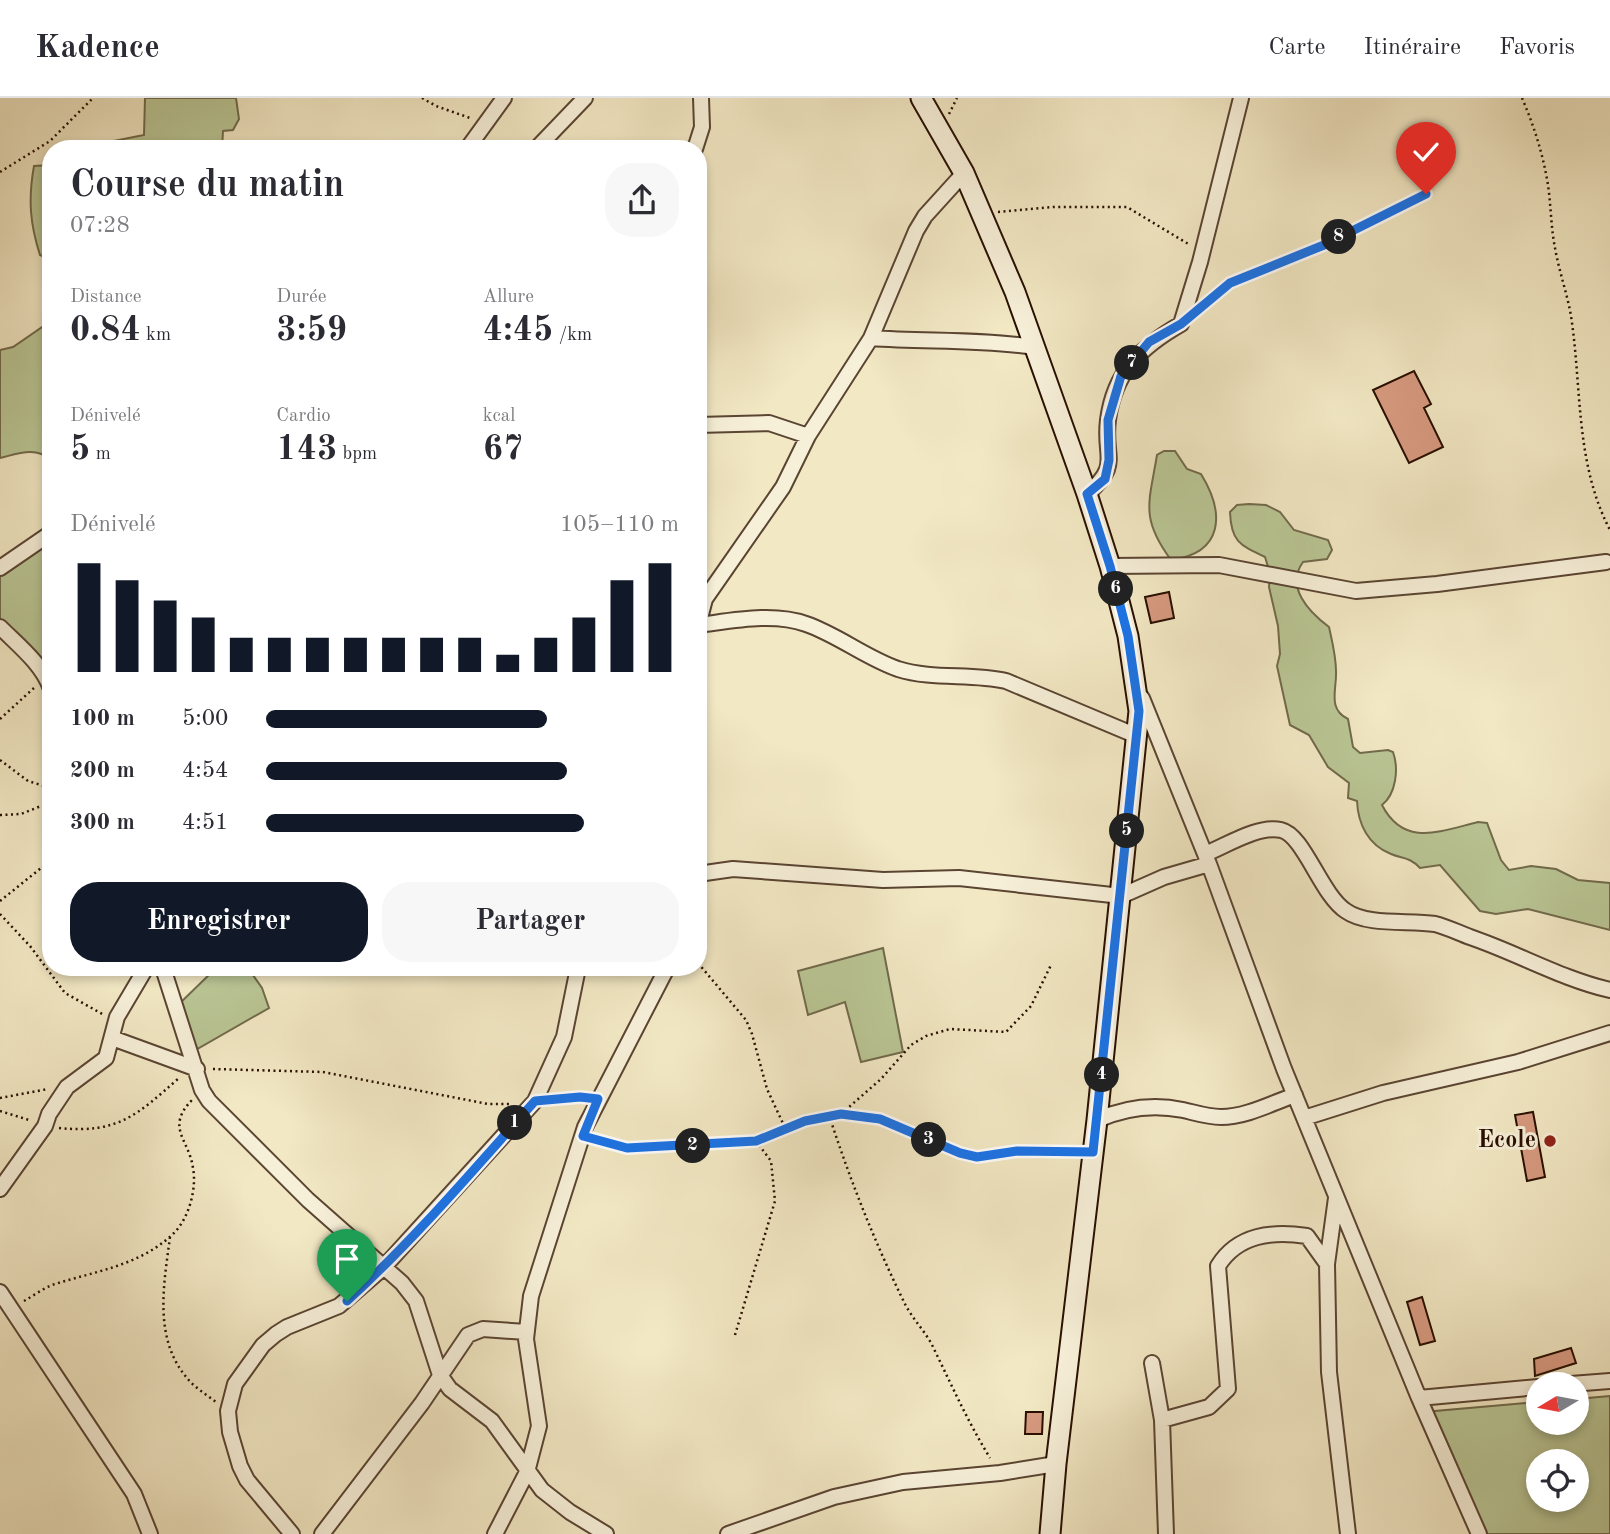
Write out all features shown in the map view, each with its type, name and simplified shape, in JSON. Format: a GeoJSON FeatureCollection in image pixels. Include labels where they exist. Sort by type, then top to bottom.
{"type":"FeatureCollection","features":[{"type":"Feature","properties":{"kind":"street"},"geometry":{"type":"LineString","coordinates":[[473,140],[504,98]]}},
{"type":"Feature","properties":{"kind":"street"},"geometry":{"type":"LineString","coordinates":[[545,140],[585,98]]}},
{"type":"Feature","properties":{"kind":"street"},"geometry":{"type":"LineString","coordinates":[[698,140],[702,127],[701,98]]}},
{"type":"Feature","properties":{"kind":"street"},"geometry":{"type":"LineString","coordinates":[[921,98],[964,173],[1015,292],[1087,494],[1110,566],[1136,683],[1139,711],[1097,1120],[1050,1534]]}},
{"type":"Feature","properties":{"kind":"street"},"geometry":{"type":"LineString","coordinates":[[1087,494],[1105,479],[1109,460],[1108,420],[1121,376],[1149,342],[1181,324],[1241,98]]}},
{"type":"Feature","properties":{"kind":"street"},"geometry":{"type":"LineString","coordinates":[[707,596],[783,487],[808,436],[871,338],[916,231],[925,216],[964,173]]}},
{"type":"Feature","properties":{"kind":"street"},"geometry":{"type":"LineString","coordinates":[[871,338],[952,343],[1001,342],[1034,347]]}},
{"type":"Feature","properties":{"kind":"street"},"geometry":{"type":"LineString","coordinates":[[707,425],[769,423],[808,436]]}},
{"type":"Feature","properties":{"kind":"street"},"geometry":{"type":"LineString","coordinates":[[0,568],[42,539]]}},
{"type":"Feature","properties":{"kind":"street"},"geometry":{"type":"LineString","coordinates":[[1110,566],[1219,565],[1356,591],[1437,584],[1606,562]]}},
{"type":"Feature","properties":{"kind":"street"},"geometry":{"type":"LineString","coordinates":[[707,624],[742,620],[804,623],[899,669],[944,676],[990,677],[1006,681],[1137,736]]}},
{"type":"Feature","properties":{"kind":"street"},"geometry":{"type":"LineString","coordinates":[[0,627],[42,673]]}},
{"type":"Feature","properties":{"kind":"street"},"geometry":{"type":"LineString","coordinates":[[1136,683],[1207,859],[1304,1118],[1419,1398],[1479,1534]]}},
{"type":"Feature","properties":{"kind":"street"},"geometry":{"type":"LineString","coordinates":[[707,873],[733,869],[883,880],[959,878],[1121,896],[1207,859],[1254,834],[1270,829],[1282,830],[1295,837],[1329,894],[1349,914],[1434,924],[1610,990]]}},
{"type":"Feature","properties":{"kind":"street"},"geometry":{"type":"LineString","coordinates":[[0,1189],[45,1126],[67,1087],[102,1063],[116,1023],[142,976]]}},
{"type":"Feature","properties":{"kind":"street"},"geometry":{"type":"LineString","coordinates":[[165,976],[193,1069],[209,1101],[261,1154],[402,1283],[416,1301],[440,1375],[455,1394],[492,1421],[542,1490],[570,1512],[606,1534]]}},
{"type":"Feature","properties":{"kind":"street"},"geometry":{"type":"LineString","coordinates":[[292,1534],[247,1480],[240,1466],[230,1432],[228,1411],[235,1384],[263,1345],[286,1327],[339,1306],[383,1268],[535,1101],[564,1037],[576,976]]}},
{"type":"Feature","properties":{"kind":"street"},"geometry":{"type":"LineString","coordinates":[[495,1534],[527,1472],[540,1426],[526,1332],[531,1296],[583,1136],[598,1099],[663,976]]}},
{"type":"Feature","properties":{"kind":"street"},"geometry":{"type":"LineString","coordinates":[[1304,1118],[1383,1093],[1518,1062],[1610,1033]]}},
{"type":"Feature","properties":{"kind":"street"},"geometry":{"type":"LineString","coordinates":[[112,1038],[193,1069]]}},
{"type":"Feature","properties":{"kind":"street"},"geometry":{"type":"LineString","coordinates":[[1097,1120],[1117,1112],[1152,1108],[1209,1116],[1236,1116],[1295,1095]]}},
{"type":"Feature","properties":{"kind":"street"},"geometry":{"type":"LineString","coordinates":[[1336,1197],[1327,1264],[1329,1372],[1348,1534]]}},
{"type":"Feature","properties":{"kind":"street"},"geometry":{"type":"LineString","coordinates":[[1162,1420],[1209,1408],[1228,1390],[1218,1266],[1226,1253],[1249,1238],[1278,1232],[1307,1236],[1327,1264]]}},
{"type":"Feature","properties":{"kind":"street"},"geometry":{"type":"LineString","coordinates":[[0,1292],[6,1308],[134,1494],[150,1534]]}},
{"type":"Feature","properties":{"kind":"street"},"geometry":{"type":"LineString","coordinates":[[322,1534],[468,1335],[483,1329],[526,1332]]}},
{"type":"Feature","properties":{"kind":"street"},"geometry":{"type":"LineString","coordinates":[[1152,1363],[1162,1420],[1166,1534]]}},
{"type":"Feature","properties":{"kind":"street"},"geometry":{"type":"LineString","coordinates":[[1589,1383],[1610,1381]]}},
{"type":"Feature","properties":{"kind":"street"},"geometry":{"type":"LineString","coordinates":[[1419,1398],[1526,1388]]}},
{"type":"Feature","properties":{"kind":"street"},"geometry":{"type":"LineString","coordinates":[[728,1534],[761,1528],[834,1497],[903,1482],[1000,1473],[1056,1464]]}},
{"type":"Feature","properties":{"kind":"path"},"geometry":{"type":"LineString","coordinates":[[51,140],[93,98]]}},
{"type":"Feature","properties":{"kind":"path"},"geometry":{"type":"LineString","coordinates":[[422,98],[456,114],[487,121]]}},
{"type":"Feature","properties":{"kind":"path"},"geometry":{"type":"LineString","coordinates":[[1522,98],[1536,132],[1548,184],[1554,246],[1571,315],[1586,461],[1610,530]]}},
{"type":"Feature","properties":{"kind":"path"},"geometry":{"type":"LineString","coordinates":[[0,172],[42,146]]}},
{"type":"Feature","properties":{"kind":"path"},"geometry":{"type":"LineString","coordinates":[[1181,324],[1230,283],[1324,245],[1426,194]]}},
{"type":"Feature","properties":{"kind":"path"},"geometry":{"type":"LineString","coordinates":[[981,214],[1052,207],[1126,207],[1202,253]]}},
{"type":"Feature","properties":{"kind":"path"},"geometry":{"type":"LineString","coordinates":[[0,719],[42,686]]}},
{"type":"Feature","properties":{"kind":"path"},"geometry":{"type":"LineString","coordinates":[[0,760],[27,781],[42,785]]}},
{"type":"Feature","properties":{"kind":"path"},"geometry":{"type":"LineString","coordinates":[[0,815],[21,814],[42,806]]}},
{"type":"Feature","properties":{"kind":"path"},"geometry":{"type":"LineString","coordinates":[[0,901],[42,867]]}},
{"type":"Feature","properties":{"kind":"path"},"geometry":{"type":"LineString","coordinates":[[0,914],[42,962]]}},
{"type":"Feature","properties":{"kind":"path"},"geometry":{"type":"LineString","coordinates":[[841,1114],[881,1079],[911,1045],[926,1036],[950,1029],[1006,1032],[1031,1006],[1051,965]]}},
{"type":"Feature","properties":{"kind":"path"},"geometry":{"type":"LineString","coordinates":[[707,974],[746,1020],[768,1089],[786,1129]]}},
{"type":"Feature","properties":{"kind":"path"},"geometry":{"type":"LineString","coordinates":[[52,976],[65,993],[116,1023]]}},
{"type":"Feature","properties":{"kind":"path"},"geometry":{"type":"LineString","coordinates":[[0,1111],[45,1126],[85,1130],[105,1127],[136,1116],[193,1069],[323,1072],[488,1104],[580,1097],[598,1099]]}},
{"type":"Feature","properties":{"kind":"path"},"geometry":{"type":"LineString","coordinates":[[0,1098],[67,1087]]}},
{"type":"Feature","properties":{"kind":"path"},"geometry":{"type":"LineString","coordinates":[[6,1308],[50,1286],[129,1263],[177,1231],[189,1208],[194,1182],[193,1166],[178,1124],[182,1110],[202,1090]]}},
{"type":"Feature","properties":{"kind":"path"},"geometry":{"type":"LineString","coordinates":[[583,1136],[627,1148],[756,1141],[805,1121],[841,1114],[880,1119],[960,1153],[977,1157],[1017,1151],[1093,1152]]}},
{"type":"Feature","properties":{"kind":"path"},"geometry":{"type":"LineString","coordinates":[[829,1115],[881,1256],[912,1318],[933,1346],[966,1418],[1000,1473]]}},
{"type":"Feature","properties":{"kind":"path"},"geometry":{"type":"LineString","coordinates":[[735,1335],[775,1201],[771,1161],[756,1141]]}},
{"type":"Feature","properties":{"kind":"path"},"geometry":{"type":"LineString","coordinates":[[170,1237],[163,1297],[166,1339],[174,1360],[188,1380],[228,1411]]}},
{"type":"Feature","properties":{"kind":"green space"},"geometry":{"type":"Polygon","coordinates":[[[145,98],[236,98],[239,119],[233,130],[223,131],[222,140],[119,140],[144,135],[145,98]]]}},
{"type":"Feature","properties":{"kind":"green space"},"geometry":{"type":"Polygon","coordinates":[[[34,166],[42,166],[42,256],[32,222],[31,189],[34,166]]]}},
{"type":"Feature","properties":{"kind":"green space"},"geometry":{"type":"Polygon","coordinates":[[[42,327],[42,454],[20,453],[0,458],[0,350],[13,347],[42,327]]]}},
{"type":"Feature","properties":{"kind":"green space"},"geometry":{"type":"Polygon","coordinates":[[[1164,451],[1175,451],[1187,469],[1201,474],[1214,503],[1216,517],[1210,540],[1201,549],[1171,560],[1155,533],[1149,510],[1157,455],[1164,451]]]}},
{"type":"Feature","properties":{"kind":"green space"},"geometry":{"type":"Polygon","coordinates":[[[1237,505],[1266,505],[1280,512],[1294,530],[1328,540],[1332,550],[1327,559],[1303,562],[1298,571],[1298,590],[1307,606],[1329,627],[1336,665],[1335,704],[1341,715],[1348,719],[1353,747],[1360,753],[1388,750],[1393,752],[1395,781],[1382,805],[1391,818],[1412,832],[1424,833],[1478,822],[1487,823],[1501,860],[1509,870],[1531,866],[1556,869],[1578,880],[1610,883],[1610,930],[1528,909],[1496,914],[1480,911],[1440,865],[1420,868],[1410,860],[1383,850],[1370,839],[1362,826],[1357,801],[1348,798],[1349,783],[1328,767],[1309,735],[1290,725],[1277,666],[1280,654],[1278,626],[1269,587],[1270,573],[1265,557],[1238,541],[1232,530],[1230,512],[1237,505]]]}},
{"type":"Feature","properties":{"kind":"green space"},"geometry":{"type":"Polygon","coordinates":[[[42,544],[42,666],[0,626],[0,573],[42,544]]]}},
{"type":"Feature","properties":{"kind":"green space"},"geometry":{"type":"Polygon","coordinates":[[[883,948],[903,1052],[861,1062],[845,1002],[808,1015],[798,971],[883,948]]]}},
{"type":"Feature","properties":{"kind":"green space"},"geometry":{"type":"Polygon","coordinates":[[[208,976],[254,976],[262,988],[269,1008],[192,1052],[176,1007],[208,976]]]}},
{"type":"Feature","properties":{"kind":"green space"},"geometry":{"type":"Polygon","coordinates":[[[1610,1396],[1610,1534],[1476,1534],[1424,1412],[1526,1403],[1526,1435],[1589,1435],[1589,1398],[1610,1396]]]}},
{"type":"Feature","properties":{"kind":"building"},"geometry":{"type":"Polygon","coordinates":[[[1414,371],[1431,404],[1424,408],[1443,447],[1409,463],[1373,390],[1414,371]]]}},
{"type":"Feature","properties":{"kind":"building"},"geometry":{"type":"Polygon","coordinates":[[[1169,592],[1174,618],[1151,623],[1145,597],[1169,592]]]}},
{"type":"Feature","properties":{"kind":"building"},"geometry":{"type":"Polygon","coordinates":[[[1533,1112],[1545,1177],[1527,1181],[1515,1115],[1533,1112]]]}},
{"type":"Feature","properties":{"kind":"building"},"geometry":{"type":"Polygon","coordinates":[[[1422,1297],[1435,1341],[1420,1345],[1407,1302],[1422,1297]]]}},
{"type":"Feature","properties":{"kind":"building"},"geometry":{"type":"Polygon","coordinates":[[[1571,1348],[1576,1363],[1548,1372],[1535,1372],[1534,1359],[1571,1348]]]}},
{"type":"Feature","properties":{"kind":"building"},"geometry":{"type":"Polygon","coordinates":[[[1026,1412],[1043,1412],[1042,1434],[1025,1434],[1026,1412]]]}},
{"type":"Feature","properties":{"kind":"place","name":"Ecole"},"geometry":{"type":"Point","coordinates":[1550,1141]}},
{"type":"Feature","properties":{"kind":"route"},"geometry":{"type":"LineString","coordinates":[[347,1301],[439,1210],[535,1101],[580,1097],[598,1099],[583,1136],[627,1148],[687,1147],[756,1141],[805,1121],[841,1114],[880,1119],[960,1153],[977,1157],[1017,1151],[1093,1152],[1139,711],[1128,636],[1110,566],[1087,494],[1105,479],[1109,460],[1108,420],[1121,376],[1149,342],[1181,324],[1230,283],[1324,245],[1426,194]]}}]}
